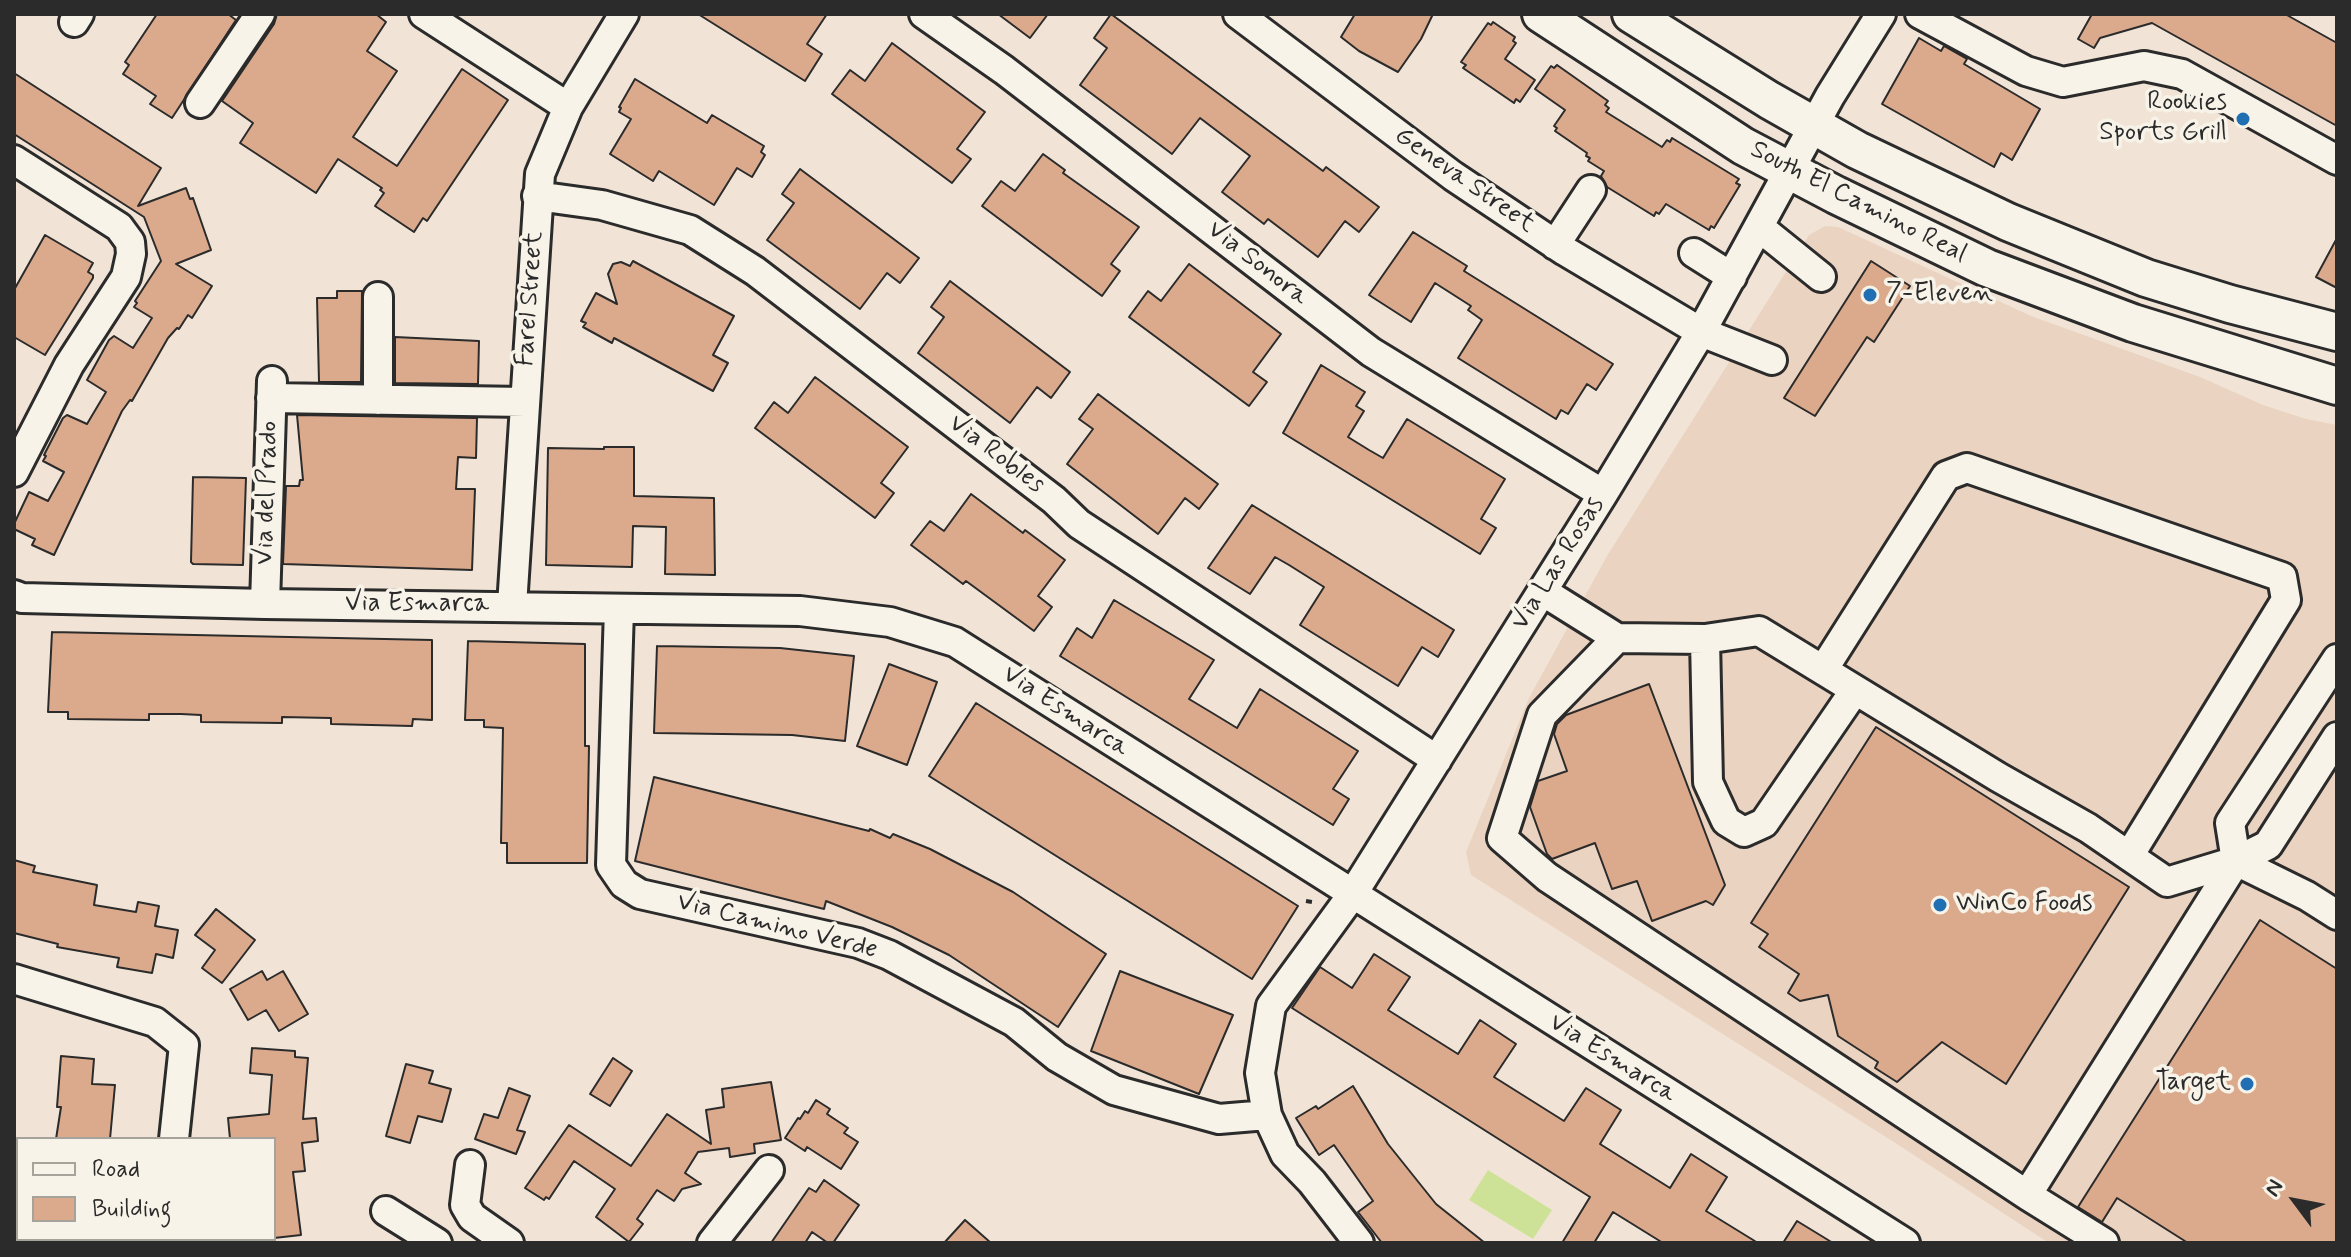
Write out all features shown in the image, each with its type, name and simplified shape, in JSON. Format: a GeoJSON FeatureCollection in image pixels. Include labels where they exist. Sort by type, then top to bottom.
{"type":"FeatureCollection","features":[{"type":"Feature","properties":{"kind":"main road","name":"South El Camino Real"},"geometry":{"type":"LineString","coordinates":[[1541,14],[1743,146],[1987,268],[2133,323],[2337,386]]}},
{"type":"Feature","properties":{"kind":"main road","name":"South El Camino Real"},"geometry":{"type":"LineString","coordinates":[[1633,15],[1857,150],[2008,222],[2146,278],[2337,332]]}},
{"type":"Feature","properties":{"kind":"street"},"geometry":{"type":"LineString","coordinates":[[200,103],[260,14]]}},
{"type":"Feature","properties":{"kind":"street"},"geometry":{"type":"LineString","coordinates":[[424,14],[568,107]]}},
{"type":"Feature","properties":{"kind":"street","name":"Farel Street"},"geometry":{"type":"LineString","coordinates":[[512,606],[540,174],[568,107],[624,14]]}},
{"type":"Feature","properties":{"kind":"street","name":"Via Sonora"},"geometry":{"type":"LineString","coordinates":[[924,14],[1004,70],[1371,352],[1603,494]]}},
{"type":"Feature","properties":{"kind":"street","name":"Geneva Street"},"geometry":{"type":"LineString","coordinates":[[1238,14],[1453,176],[1555,245],[1701,332],[1772,360]]}},
{"type":"Feature","properties":{"kind":"street","name":"Via Las Rosas"},"geometry":{"type":"LineString","coordinates":[[1359,1243],[1312,1182],[1285,1154],[1267,1115],[1260,1073],[1271,1006],[1352,895],[1603,494],[1701,332],[1830,96],[1881,14]]}},
{"type":"Feature","properties":{"kind":"street"},"geometry":{"type":"LineString","coordinates":[[1920,14],[2026,71],[2063,82],[2144,66],[2182,74],[2337,160]]}},
{"type":"Feature","properties":{"kind":"street"},"geometry":{"type":"LineString","coordinates":[[14,160],[119,227],[130,242],[131,254],[126,277],[69,365],[14,472]]}},
{"type":"Feature","properties":{"kind":"street"},"geometry":{"type":"LineString","coordinates":[[1555,245],[1591,190]]}},
{"type":"Feature","properties":{"kind":"street","name":"Via Robles"},"geometry":{"type":"LineString","coordinates":[[537,196],[602,205],[690,230],[755,271],[1054,500],[1079,524],[1437,760]]}},
{"type":"Feature","properties":{"kind":"street"},"geometry":{"type":"LineString","coordinates":[[1759,227],[1821,277]]}},
{"type":"Feature","properties":{"kind":"street"},"geometry":{"type":"LineString","coordinates":[[1694,253],[1732,277]]}},
{"type":"Feature","properties":{"kind":"street"},"geometry":{"type":"LineString","coordinates":[[378,297],[378,400],[525,402]]}},
{"type":"Feature","properties":{"kind":"street","name":"Via del Prado"},"geometry":{"type":"LineString","coordinates":[[265,604],[272,390],[378,400]]}},
{"type":"Feature","properties":{"kind":"street"},"geometry":{"type":"LineString","coordinates":[[1823,670],[1946,476],[1967,468],[2282,577],[2286,600],[2129,856]]}},
{"type":"Feature","properties":{"kind":"street"},"geometry":{"type":"LineString","coordinates":[[1542,591],[1617,638],[1705,639],[1759,631],[2088,828],[2167,882],[2236,861],[2268,845],[2337,737]]}},
{"type":"Feature","properties":{"kind":"street","name":"Via Esmarca"},"geometry":{"type":"LineString","coordinates":[[14,595],[22,598],[265,604],[800,611],[890,622],[955,642],[1905,1243]]}},
{"type":"Feature","properties":{"kind":"street","name":"Via Camino Verde"},"geometry":{"type":"LineString","coordinates":[[619,609],[611,865],[624,884],[640,894],[858,943],[889,955],[1014,1022],[1057,1057],[1114,1090],[1219,1119],[1267,1115]]}},
{"type":"Feature","properties":{"kind":"street"},"geometry":{"type":"LineString","coordinates":[[1617,638],[1542,715],[1502,838],[1547,877],[2104,1243]]}},
{"type":"Feature","properties":{"kind":"street"},"geometry":{"type":"LineString","coordinates":[[1705,639],[1708,782],[1726,821],[1744,832],[1764,823],[1855,690]]}},
{"type":"Feature","properties":{"kind":"street"},"geometry":{"type":"LineString","coordinates":[[2027,1195],[2236,861],[2230,823],[2337,659]]}},
{"type":"Feature","properties":{"kind":"street"},"geometry":{"type":"LineString","coordinates":[[2236,861],[2307,896],[2337,915]]}},
{"type":"Feature","properties":{"kind":"street"},"geometry":{"type":"LineString","coordinates":[[14,979],[155,1022],[184,1045],[174,1137]]}},
{"type":"Feature","properties":{"kind":"street"},"geometry":{"type":"LineString","coordinates":[[470,1165],[465,1205],[472,1217],[509,1243]]}},
{"type":"Feature","properties":{"kind":"street"},"geometry":{"type":"LineString","coordinates":[[712,1243],[769,1170]]}},
{"type":"Feature","properties":{"kind":"street"},"geometry":{"type":"LineString","coordinates":[[386,1211],[437,1243]]}},
{"type":"Feature","properties":{"kind":"shaded area"},"geometry":{"type":"Polygon","coordinates":[[[1825,226],[1838,227],[2031,316],[2200,377],[2263,405],[2337,425],[2337,1243],[2049,1243],[1471,875],[1466,852],[1529,698],[1607,556],[1809,235],[1825,226]]]}},
{"type":"Feature","properties":{"kind":"green space"},"geometry":{"type":"Polygon","coordinates":[[[1488,1170],[1552,1210],[1533,1239],[1469,1200],[1488,1170]]]}},
{"type":"Feature","properties":{"kind":"building"},"geometry":{"type":"Polygon","coordinates":[[[157,14],[228,14],[236,20],[172,118],[150,104],[156,96],[123,74],[129,65],[125,62],[157,14]]]}},
{"type":"Feature","properties":{"kind":"building"},"geometry":{"type":"Polygon","coordinates":[[[277,14],[376,14],[386,22],[367,51],[397,71],[353,137],[397,166],[462,69],[508,100],[427,221],[423,218],[414,232],[375,206],[384,193],[380,190],[382,188],[338,159],[316,193],[240,143],[253,123],[222,101],[274,24],[277,14]]]}},
{"type":"Feature","properties":{"kind":"building"},"geometry":{"type":"Polygon","coordinates":[[[698,14],[827,14],[807,44],[822,54],[805,81],[698,14]]]}},
{"type":"Feature","properties":{"kind":"building"},"geometry":{"type":"Polygon","coordinates":[[[998,14],[1048,14],[1030,38],[998,14]]]}},
{"type":"Feature","properties":{"kind":"building"},"geometry":{"type":"Polygon","coordinates":[[[1111,14],[1323,171],[1326,167],[1379,207],[1359,232],[1345,221],[1318,257],[1268,219],[1264,224],[1222,192],[1250,156],[1200,118],[1172,154],[1080,85],[1107,48],[1094,38],[1111,14]]]}},
{"type":"Feature","properties":{"kind":"building"},"geometry":{"type":"Polygon","coordinates":[[[1355,14],[1433,14],[1421,39],[1398,72],[1359,51],[1341,37],[1355,14]]]}},
{"type":"Feature","properties":{"kind":"building"},"geometry":{"type":"Polygon","coordinates":[[[2092,14],[2285,14],[2337,43],[2337,126],[2152,23],[2100,38],[2094,48],[2078,39],[2092,14]]]}},
{"type":"Feature","properties":{"kind":"building"},"geometry":{"type":"Polygon","coordinates":[[[1493,22],[1515,37],[1513,41],[1516,43],[1505,59],[1535,80],[1520,102],[1516,99],[1514,103],[1463,68],[1466,65],[1461,62],[1488,23],[1491,25],[1493,22]]]}},
{"type":"Feature","properties":{"kind":"building"},"geometry":{"type":"Polygon","coordinates":[[[1919,38],[1941,51],[1944,46],[1967,59],[1964,64],[2040,109],[2012,160],[2001,153],[1994,167],[1882,104],[1919,38]]]}},
{"type":"Feature","properties":{"kind":"building"},"geometry":{"type":"Polygon","coordinates":[[[892,43],[985,112],[957,149],[971,159],[952,183],[832,94],[850,70],[865,81],[892,43]]]}},
{"type":"Feature","properties":{"kind":"building"},"geometry":{"type":"Polygon","coordinates":[[[1557,65],[1608,101],[1606,112],[1662,147],[1672,138],[1739,179],[1736,183],[1740,185],[1714,228],[1711,226],[1709,230],[1666,204],[1654,216],[1607,187],[1601,176],[1604,171],[1588,161],[1587,153],[1555,131],[1557,128],[1554,126],[1565,110],[1535,89],[1551,66],[1554,68],[1557,65]]]}},
{"type":"Feature","properties":{"kind":"building"},"geometry":{"type":"Polygon","coordinates":[[[14,73],[161,168],[138,206],[186,188],[190,199],[193,198],[211,250],[176,264],[212,286],[192,318],[188,315],[168,338],[132,401],[122,411],[54,555],[32,545],[35,539],[14,529],[14,524],[29,492],[48,501],[64,472],[43,461],[63,418],[67,415],[87,424],[106,392],[87,380],[109,340],[114,336],[133,348],[152,318],[134,307],[161,261],[144,217],[14,134],[14,73]]]}},
{"type":"Feature","properties":{"kind":"building"},"geometry":{"type":"Polygon","coordinates":[[[635,79],[707,123],[712,115],[764,146],[761,152],[765,155],[752,177],[737,168],[714,205],[659,171],[653,181],[610,154],[631,119],[619,112],[619,107],[635,79]]]}},
{"type":"Feature","properties":{"kind":"building"},"geometry":{"type":"Polygon","coordinates":[[[1043,154],[1065,170],[1063,173],[1139,227],[1111,264],[1120,271],[1102,296],[982,206],[1001,181],[1015,191],[1043,154]]]}},
{"type":"Feature","properties":{"kind":"building"},"geometry":{"type":"Polygon","coordinates":[[[800,169],[919,258],[900,283],[887,273],[860,309],[767,240],[794,203],[782,194],[800,169]]]}},
{"type":"Feature","properties":{"kind":"building"},"geometry":{"type":"Polygon","coordinates":[[[1413,232],[1467,266],[1464,271],[1613,364],[1596,390],[1587,384],[1568,414],[1561,410],[1556,419],[1458,358],[1482,320],[1468,310],[1471,306],[1435,283],[1411,322],[1369,295],[1413,232]]]}},
{"type":"Feature","properties":{"kind":"building"},"geometry":{"type":"Polygon","coordinates":[[[45,235],[93,263],[88,272],[93,278],[45,355],[14,337],[14,290],[45,235]]]}},
{"type":"Feature","properties":{"kind":"building"},"geometry":{"type":"Polygon","coordinates":[[[2337,238],[2337,288],[2316,277],[2337,238]]]}},
{"type":"Feature","properties":{"kind":"building"},"geometry":{"type":"Polygon","coordinates":[[[633,261],[734,316],[713,355],[728,363],[713,391],[614,338],[612,343],[583,327],[586,323],[581,321],[596,293],[617,304],[608,274],[613,264],[621,262],[630,266],[633,261]]]}},
{"type":"Feature","properties":{"kind":"building"},"geometry":{"type":"Polygon","coordinates":[[[1871,261],[1910,286],[1874,342],[1867,337],[1815,416],[1784,398],[1871,261]]]}},
{"type":"Feature","properties":{"kind":"building"},"geometry":{"type":"Polygon","coordinates":[[[1189,264],[1281,334],[1253,372],[1267,382],[1249,406],[1129,317],[1148,291],[1161,301],[1189,264]]]}},
{"type":"Feature","properties":{"kind":"building"},"geometry":{"type":"Polygon","coordinates":[[[950,281],[1070,372],[1051,398],[1037,387],[1010,423],[918,353],[944,317],[931,307],[950,281]]]}},
{"type":"Feature","properties":{"kind":"building"},"geometry":{"type":"Polygon","coordinates":[[[337,291],[362,291],[361,382],[319,382],[317,298],[337,298],[337,291]]]}},
{"type":"Feature","properties":{"kind":"building"},"geometry":{"type":"Polygon","coordinates":[[[395,337],[479,341],[478,384],[395,383],[395,337]]]}},
{"type":"Feature","properties":{"kind":"building"},"geometry":{"type":"Polygon","coordinates":[[[1321,365],[1365,392],[1356,406],[1364,411],[1348,437],[1383,458],[1407,419],[1505,479],[1481,519],[1496,528],[1480,554],[1283,433],[1321,365]]]}},
{"type":"Feature","properties":{"kind":"building"},"geometry":{"type":"Polygon","coordinates":[[[815,377],[908,447],[881,483],[894,493],[875,518],[755,428],[774,402],[788,413],[815,377]]]}},
{"type":"Feature","properties":{"kind":"building"},"geometry":{"type":"Polygon","coordinates":[[[1098,394],[1218,484],[1199,509],[1185,498],[1158,534],[1067,464],[1093,429],[1079,419],[1098,394]]]}},
{"type":"Feature","properties":{"kind":"building"},"geometry":{"type":"Polygon","coordinates":[[[297,415],[477,418],[476,458],[458,457],[456,489],[475,489],[472,570],[283,564],[286,486],[299,486],[300,480],[303,480],[297,415]]]}},
{"type":"Feature","properties":{"kind":"building"},"geometry":{"type":"Polygon","coordinates":[[[634,447],[634,496],[714,498],[715,575],[665,574],[666,527],[633,526],[632,567],[546,565],[548,448],[634,447]]]}},
{"type":"Feature","properties":{"kind":"building"},"geometry":{"type":"Polygon","coordinates":[[[193,477],[246,478],[243,565],[191,562],[193,477]]]}},
{"type":"Feature","properties":{"kind":"building"},"geometry":{"type":"Polygon","coordinates":[[[971,494],[1065,560],[1038,596],[1052,607],[1034,631],[911,545],[930,521],[944,531],[971,494]]]}},
{"type":"Feature","properties":{"kind":"building"},"geometry":{"type":"Polygon","coordinates":[[[1252,505],[1454,630],[1438,657],[1422,647],[1398,686],[1300,625],[1324,587],[1289,565],[1275,557],[1250,594],[1208,568],[1252,505]]]}},
{"type":"Feature","properties":{"kind":"building"},"geometry":{"type":"Polygon","coordinates":[[[1114,600],[1214,660],[1189,699],[1237,728],[1260,689],[1358,751],[1333,789],[1349,799],[1333,825],[1060,656],[1077,628],[1092,638],[1114,600]]]}},
{"type":"Feature","properties":{"kind":"building"},"geometry":{"type":"Polygon","coordinates":[[[52,632],[432,640],[432,720],[413,719],[412,726],[331,724],[331,718],[282,717],[282,723],[201,722],[201,715],[181,714],[149,714],[149,720],[68,719],[68,712],[48,712],[52,632]]]}},
{"type":"Feature","properties":{"kind":"building"},"geometry":{"type":"Polygon","coordinates":[[[468,641],[585,644],[585,746],[589,746],[587,863],[507,863],[507,843],[501,843],[503,728],[484,727],[484,720],[465,720],[468,641]]]}},
{"type":"Feature","properties":{"kind":"building"},"geometry":{"type":"Polygon","coordinates":[[[657,646],[780,648],[854,656],[845,741],[792,735],[654,733],[657,646]]]}},
{"type":"Feature","properties":{"kind":"building"},"geometry":{"type":"Polygon","coordinates":[[[889,664],[937,682],[907,765],[857,746],[889,664]]]}},
{"type":"Feature","properties":{"kind":"building"},"geometry":{"type":"Polygon","coordinates":[[[1649,684],[1725,885],[1713,905],[1706,901],[1652,921],[1637,881],[1612,889],[1595,843],[1552,859],[1547,854],[1530,807],[1538,781],[1567,771],[1554,734],[1557,724],[1566,715],[1649,684]]]}},
{"type":"Feature","properties":{"kind":"building"},"geometry":{"type":"Polygon","coordinates":[[[976,703],[1298,906],[1252,979],[929,776],[976,703]]]}},
{"type":"Feature","properties":{"kind":"building","name":"WinCo Foods"},"geometry":{"type":"Polygon","coordinates":[[[1876,727],[2129,887],[2006,1084],[1942,1042],[1897,1082],[1875,1068],[1878,1062],[1838,1036],[1828,995],[1800,1001],[1788,993],[1799,974],[1759,947],[1768,934],[1751,923],[1876,727]]]}},
{"type":"Feature","properties":{"kind":"building"},"geometry":{"type":"Polygon","coordinates":[[[654,777],[870,829],[890,838],[893,834],[930,849],[1013,892],[1106,954],[1058,1027],[949,955],[892,927],[826,901],[824,909],[635,861],[654,777]]]}},
{"type":"Feature","properties":{"kind":"building"},"geometry":{"type":"Polygon","coordinates":[[[14,860],[35,866],[33,872],[97,885],[94,905],[136,912],[138,902],[159,906],[155,926],[178,930],[173,958],[156,954],[152,973],[117,967],[119,958],[57,947],[58,944],[14,933],[14,860]]]}},
{"type":"Feature","properties":{"kind":"building"},"geometry":{"type":"Polygon","coordinates":[[[216,909],[255,940],[222,983],[202,968],[215,950],[195,935],[216,909]]]}},
{"type":"Feature","properties":{"kind":"building","name":"Target"},"geometry":{"type":"Polygon","coordinates":[[[2260,920],[2337,969],[2337,1243],[2188,1243],[2117,1198],[2102,1222],[2078,1207],[2260,920]]]}},
{"type":"Feature","properties":{"kind":"building"},"geometry":{"type":"Polygon","coordinates":[[[1374,954],[1410,977],[1388,1010],[1458,1054],[1480,1020],[1516,1044],[1494,1077],[1564,1121],[1586,1088],[1621,1110],[1600,1144],[1670,1188],[1691,1154],[1727,1177],[1706,1211],[1758,1243],[1663,1243],[1613,1212],[1594,1243],[1562,1243],[1590,1197],[1292,1008],[1320,967],[1352,988],[1374,954]]]}},
{"type":"Feature","properties":{"kind":"building"},"geometry":{"type":"Polygon","coordinates":[[[262,971],[267,980],[283,971],[308,1014],[279,1031],[266,1010],[248,1020],[230,989],[262,971]]]}},
{"type":"Feature","properties":{"kind":"building"},"geometry":{"type":"Polygon","coordinates":[[[1120,971],[1233,1015],[1199,1094],[1091,1051],[1120,971]]]}},
{"type":"Feature","properties":{"kind":"building"},"geometry":{"type":"Polygon","coordinates":[[[252,1048],[295,1051],[295,1057],[308,1058],[303,1119],[316,1118],[318,1141],[302,1143],[305,1171],[293,1172],[301,1235],[276,1238],[276,1137],[230,1137],[228,1118],[269,1114],[272,1075],[250,1073],[252,1048]]]}},
{"type":"Feature","properties":{"kind":"building"},"geometry":{"type":"Polygon","coordinates":[[[61,1056],[94,1059],[92,1084],[115,1085],[110,1137],[56,1137],[61,1107],[57,1107],[61,1056]]]}},
{"type":"Feature","properties":{"kind":"building"},"geometry":{"type":"Polygon","coordinates":[[[613,1058],[632,1071],[610,1106],[590,1094],[613,1058]]]}},
{"type":"Feature","properties":{"kind":"building"},"geometry":{"type":"Polygon","coordinates":[[[406,1064],[433,1071],[429,1083],[451,1089],[442,1122],[418,1116],[410,1143],[386,1136],[406,1064]]]}},
{"type":"Feature","properties":{"kind":"building"},"geometry":{"type":"Polygon","coordinates":[[[771,1082],[781,1140],[754,1144],[755,1153],[730,1157],[729,1148],[698,1152],[685,1173],[701,1184],[682,1189],[674,1201],[657,1190],[637,1219],[643,1224],[629,1242],[596,1217],[615,1189],[574,1161],[549,1199],[546,1197],[544,1200],[525,1188],[569,1125],[631,1166],[667,1114],[711,1144],[706,1110],[724,1107],[722,1089],[771,1082]]]}},
{"type":"Feature","properties":{"kind":"building"},"geometry":{"type":"Polygon","coordinates":[[[1353,1086],[1388,1144],[1436,1204],[1485,1243],[1382,1243],[1358,1212],[1373,1201],[1334,1145],[1319,1155],[1296,1118],[1316,1106],[1318,1109],[1353,1086]]]}},
{"type":"Feature","properties":{"kind":"building"},"geometry":{"type":"Polygon","coordinates":[[[509,1088],[530,1096],[517,1130],[525,1132],[516,1154],[475,1139],[484,1114],[498,1118],[509,1088]]]}},
{"type":"Feature","properties":{"kind":"building"},"geometry":{"type":"Polygon","coordinates":[[[816,1100],[830,1109],[827,1114],[848,1128],[844,1133],[858,1142],[841,1169],[807,1147],[805,1151],[785,1138],[798,1118],[805,1111],[808,1113],[816,1100]]]}},
{"type":"Feature","properties":{"kind":"building"},"geometry":{"type":"Polygon","coordinates":[[[824,1180],[859,1205],[833,1243],[812,1232],[805,1243],[771,1243],[809,1188],[816,1192],[824,1180]]]}},
{"type":"Feature","properties":{"kind":"building"},"geometry":{"type":"Polygon","coordinates":[[[965,1220],[991,1243],[944,1243],[965,1220]]]}},
{"type":"Feature","properties":{"kind":"building"},"geometry":{"type":"Polygon","coordinates":[[[1797,1221],[1833,1243],[1783,1243],[1797,1221]]]}},
{"type":"Feature","properties":{"kind":"place","name":"Rookies Sports Grill"},"geometry":{"type":"Point","coordinates":[2243,119]}},
{"type":"Feature","properties":{"kind":"place","name":"7-Eleven"},"geometry":{"type":"Point","coordinates":[1870,295]}},
{"type":"Feature","properties":{"kind":"place","name":"WinCo Foods"},"geometry":{"type":"Point","coordinates":[1940,905]}},
{"type":"Feature","properties":{"kind":"place","name":"Target"},"geometry":{"type":"Point","coordinates":[2247,1084]}}]}
